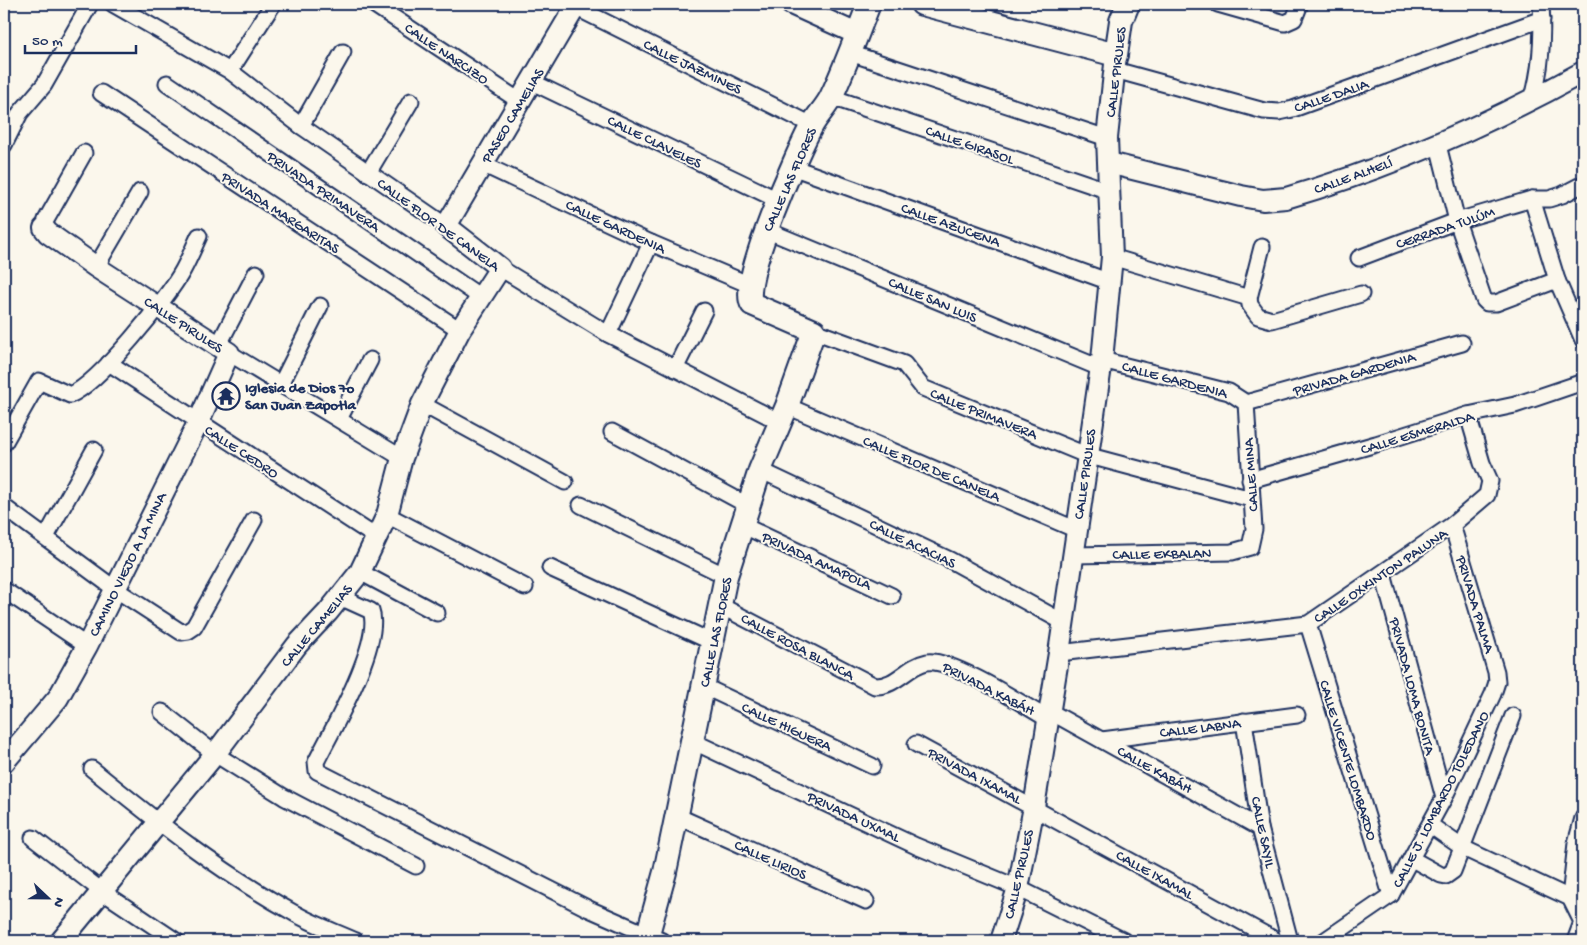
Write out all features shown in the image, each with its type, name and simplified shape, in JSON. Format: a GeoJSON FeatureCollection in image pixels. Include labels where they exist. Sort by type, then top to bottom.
{"type":"FeatureCollection","features":[{"type":"Feature","properties":{"kind":"main road","name":"CALLE LAS FLORES"},"geometry":{"type":"LineString","coordinates":[[751,294],[766,230],[778,200],[812,124],[831,97],[869,4]]}},
{"type":"Feature","properties":{"kind":"main road"},"geometry":{"type":"LineString","coordinates":[[922,4],[1115,62]]}},
{"type":"Feature","properties":{"kind":"main road","name":"CALLE PIRULES"},"geometry":{"type":"LineString","coordinates":[[1115,62],[1121,21],[1128,4]]}},
{"type":"Feature","properties":{"kind":"main road","name":"CALLE PRIMAVERA"},"geometry":{"type":"LineString","coordinates":[[751,294],[814,331]]}},
{"type":"Feature","properties":{"kind":"main road","name":"CALLE LAS FLORES"},"geometry":{"type":"LineString","coordinates":[[652,939],[712,642],[722,606],[726,576],[760,470],[814,331]]}},
{"type":"Feature","properties":{"kind":"street"},"geometry":{"type":"LineString","coordinates":[[4,145],[20,113],[44,85],[90,4]]}},
{"type":"Feature","properties":{"kind":"street","name":"CALLE FLOR DE CANELA"},"geometry":{"type":"LineString","coordinates":[[113,4],[230,71],[301,126],[446,226],[500,268],[608,334],[675,369],[783,414],[1077,530]]}},
{"type":"Feature","properties":{"kind":"street"},"geometry":{"type":"LineString","coordinates":[[230,71],[273,4]]}},
{"type":"Feature","properties":{"kind":"street","name":"CALLE NARCIZO"},"geometry":{"type":"LineString","coordinates":[[373,4],[520,102]]}},
{"type":"Feature","properties":{"kind":"street"},"geometry":{"type":"LineString","coordinates":[[791,4],[854,43],[1107,138]]}},
{"type":"Feature","properties":{"kind":"street"},"geometry":{"type":"LineString","coordinates":[[1218,4],[1285,23],[1292,22],[1300,4]]}},
{"type":"Feature","properties":{"kind":"street","name":"PASEO CAMELIAS"},"geometry":{"type":"LineString","coordinates":[[446,226],[576,5]]}},
{"type":"Feature","properties":{"kind":"street","name":"CALLE JAZMINES"},"geometry":{"type":"LineString","coordinates":[[576,5],[812,124]]}},
{"type":"Feature","properties":{"kind":"street"},"geometry":{"type":"LineString","coordinates":[[1532,101],[1537,84],[1541,11]]}},
{"type":"Feature","properties":{"kind":"street","name":"CALLE DALIA"},"geometry":{"type":"LineString","coordinates":[[1115,62],[1264,111],[1279,112],[1293,109],[1541,11]]}},
{"type":"Feature","properties":{"kind":"street"},"geometry":{"type":"LineString","coordinates":[[301,126],[343,52]]}},
{"type":"Feature","properties":{"kind":"street","name":"CALLE PIRULES"},"geometry":{"type":"LineString","coordinates":[[1001,941],[1018,888],[1034,807],[1074,555],[1086,455],[1101,364],[1112,257],[1107,138],[1115,62]]}},
{"type":"Feature","properties":{"kind":"street","name":"CALLE ALHELÍ"},"geometry":{"type":"LineString","coordinates":[[1109,163],[1241,196],[1274,200],[1304,193],[1438,145],[1483,122],[1532,101],[1583,72]]}},
{"type":"Feature","properties":{"kind":"street","name":"CALLE CLAVELES"},"geometry":{"type":"LineString","coordinates":[[532,82],[778,200]]}},
{"type":"Feature","properties":{"kind":"street","name":"PRIVADA PRIMAVERA"},"geometry":{"type":"LineString","coordinates":[[167,83],[482,298]]}},
{"type":"Feature","properties":{"kind":"street","name":"PRIVADA MARGARITAS"},"geometry":{"type":"LineString","coordinates":[[101,93],[460,330]]}},
{"type":"Feature","properties":{"kind":"street","name":"CALLE GIRASOL"},"geometry":{"type":"LineString","coordinates":[[831,97],[1109,191]]}},
{"type":"Feature","properties":{"kind":"street"},"geometry":{"type":"LineString","coordinates":[[368,173],[411,102]]}},
{"type":"Feature","properties":{"kind":"street"},"geometry":{"type":"LineString","coordinates":[[1438,145],[1457,221],[1482,296],[1488,303],[1496,302],[1557,280]]}},
{"type":"Feature","properties":{"kind":"street","name":"CALLE PIRULES"},"geometry":{"type":"LineString","coordinates":[[84,153],[46,220],[44,228],[48,233],[96,267],[224,350],[402,458]]}},
{"type":"Feature","properties":{"kind":"street","name":"CALLE GARDENIA"},"geometry":{"type":"LineString","coordinates":[[482,164],[650,243],[751,294]]}},
{"type":"Feature","properties":{"kind":"street","name":"CALLE AZUCENA"},"geometry":{"type":"LineString","coordinates":[[792,166],[1110,282]]}},
{"type":"Feature","properties":{"kind":"street","name":"CERRADA TULÚM"},"geometry":{"type":"LineString","coordinates":[[1359,258],[1457,221],[1532,199],[1549,199],[1562,195],[1583,184]]}},
{"type":"Feature","properties":{"kind":"street"},"geometry":{"type":"LineString","coordinates":[[96,267],[140,192]]}},
{"type":"Feature","properties":{"kind":"street"},"geometry":{"type":"LineString","coordinates":[[1532,199],[1557,280],[1578,317],[1583,340]]}},
{"type":"Feature","properties":{"kind":"street","name":"CALLE SAN LUIS"},"geometry":{"type":"LineString","coordinates":[[766,230],[1101,364]]}},
{"type":"Feature","properties":{"kind":"street"},"geometry":{"type":"LineString","coordinates":[[4,443],[39,381],[70,394],[78,392],[109,363],[158,307],[183,270],[200,236]]}},
{"type":"Feature","properties":{"kind":"street"},"geometry":{"type":"LineString","coordinates":[[608,334],[650,243]]}},
{"type":"Feature","properties":{"kind":"street"},"geometry":{"type":"LineString","coordinates":[[1251,305],[1262,247]]}},
{"type":"Feature","properties":{"kind":"street"},"geometry":{"type":"LineString","coordinates":[[1112,257],[1251,305],[1258,316],[1272,320],[1361,294]]}},
{"type":"Feature","properties":{"kind":"street","name":"CALLE CAMELIAS"},"geometry":{"type":"LineString","coordinates":[[61,941],[215,754],[297,645],[360,572],[387,515],[402,458],[422,404],[460,330],[500,268]]}},
{"type":"Feature","properties":{"kind":"street"},"geometry":{"type":"LineString","coordinates":[[224,350],[256,273]]}},
{"type":"Feature","properties":{"kind":"street"},"geometry":{"type":"LineString","coordinates":[[280,384],[320,306]]}},
{"type":"Feature","properties":{"kind":"street"},"geometry":{"type":"LineString","coordinates":[[675,369],[704,311]]}},
{"type":"Feature","properties":{"kind":"street","name":"CALLE PRIMAVERA"},"geometry":{"type":"LineString","coordinates":[[814,331],[904,364],[923,388],[1086,455]]}},
{"type":"Feature","properties":{"kind":"street","name":"PRIVADA GARDENIA"},"geometry":{"type":"LineString","coordinates":[[1246,403],[1462,343]]}},
{"type":"Feature","properties":{"kind":"street","name":"CAMINO VIEJO A LA MINA"},"geometry":{"type":"LineString","coordinates":[[4,762],[58,698],[87,646],[198,423],[224,350]]}},
{"type":"Feature","properties":{"kind":"street"},"geometry":{"type":"LineString","coordinates":[[338,420],[370,360]]}},
{"type":"Feature","properties":{"kind":"street","name":"CALLE CEDRO"},"geometry":{"type":"LineString","coordinates":[[109,363],[376,538]]}},
{"type":"Feature","properties":{"kind":"street","name":"CALLE GARDENIA"},"geometry":{"type":"LineString","coordinates":[[1101,364],[1229,392],[1246,403]]}},
{"type":"Feature","properties":{"kind":"street","name":"CALLE ESMERALDA"},"geometry":{"type":"LineString","coordinates":[[1250,480],[1376,444],[1468,415],[1515,405],[1583,382]]}},
{"type":"Feature","properties":{"kind":"street","name":"CALLE MINA"},"geometry":{"type":"LineString","coordinates":[[1246,403],[1254,538],[1250,547]]}},
{"type":"Feature","properties":{"kind":"street"},"geometry":{"type":"LineString","coordinates":[[422,404],[565,482]]}},
{"type":"Feature","properties":{"kind":"street","name":"CALLE OXKINTON PALUNA"},"geometry":{"type":"LineString","coordinates":[[1059,653],[1308,624],[1452,525],[1487,495],[1490,481],[1482,463],[1468,415]]}},
{"type":"Feature","properties":{"kind":"street","name":"PRIVADA AMAPOLA"},"geometry":{"type":"LineString","coordinates":[[612,432],[745,515],[892,596]]}},
{"type":"Feature","properties":{"kind":"street"},"geometry":{"type":"LineString","coordinates":[[46,537],[94,450]]}},
{"type":"Feature","properties":{"kind":"street"},"geometry":{"type":"LineString","coordinates":[[1086,455],[1251,499]]}},
{"type":"Feature","properties":{"kind":"street","name":"CALLE ACACIAS"},"geometry":{"type":"LineString","coordinates":[[760,470],[950,560],[1063,622]]}},
{"type":"Feature","properties":{"kind":"street"},"geometry":{"type":"LineString","coordinates":[[581,506],[726,576]]}},
{"type":"Feature","properties":{"kind":"street"},"geometry":{"type":"LineString","coordinates":[[4,507],[115,588],[174,628],[188,631],[194,627],[254,520]]}},
{"type":"Feature","properties":{"kind":"street"},"geometry":{"type":"LineString","coordinates":[[387,515],[525,587]]}},
{"type":"Feature","properties":{"kind":"street","name":"PRIVADA PALMA"},"geometry":{"type":"LineString","coordinates":[[1452,525],[1496,672],[1497,682]]}},
{"type":"Feature","properties":{"kind":"street","name":"CALLE EKBALAN"},"geometry":{"type":"LineString","coordinates":[[1074,555],[1232,552],[1250,547]]}},
{"type":"Feature","properties":{"kind":"street"},"geometry":{"type":"LineString","coordinates":[[550,568],[712,642]]}},
{"type":"Feature","properties":{"kind":"street"},"geometry":{"type":"LineString","coordinates":[[360,572],[436,613]]}},
{"type":"Feature","properties":{"kind":"street","name":"PRIVADA LOMA BONITA"},"geometry":{"type":"LineString","coordinates":[[1383,574],[1444,798]]}},
{"type":"Feature","properties":{"kind":"street"},"geometry":{"type":"LineString","coordinates":[[4,590],[87,646]]}},
{"type":"Feature","properties":{"kind":"street"},"geometry":{"type":"LineString","coordinates":[[340,597],[371,611],[374,629],[354,686],[316,762],[317,771],[652,939]]}},
{"type":"Feature","properties":{"kind":"street","name":"CALLE ROSA BLANCA"},"geometry":{"type":"LineString","coordinates":[[722,606],[875,686]]}},
{"type":"Feature","properties":{"kind":"street","name":"CALLE VICENTE LOMBARDO"},"geometry":{"type":"LineString","coordinates":[[1308,624],[1391,895]]}},
{"type":"Feature","properties":{"kind":"street","name":"PRIVADA KABÁH"},"geometry":{"type":"LineString","coordinates":[[875,686],[889,684],[924,663],[937,661],[954,667],[1049,715]]}},
{"type":"Feature","properties":{"kind":"street","name":"CALLE J. LOMBARDO TOLEDANO"},"geometry":{"type":"LineString","coordinates":[[1324,941],[1391,895],[1444,798],[1497,682]]}},
{"type":"Feature","properties":{"kind":"street","name":"CALLE HIGUERA"},"geometry":{"type":"LineString","coordinates":[[703,686],[872,766]]}},
{"type":"Feature","properties":{"kind":"street"},"geometry":{"type":"LineString","coordinates":[[162,712],[215,754],[284,797],[416,866]]}},
{"type":"Feature","properties":{"kind":"street","name":"CALLE KABÁH"},"geometry":{"type":"LineString","coordinates":[[1049,715],[1102,740],[1260,828]]}},
{"type":"Feature","properties":{"kind":"street","name":"CALLE LABNA"},"geometry":{"type":"LineString","coordinates":[[1102,740],[1297,715]]}},
{"type":"Feature","properties":{"kind":"street"},"geometry":{"type":"LineString","coordinates":[[1412,858],[1446,876],[1453,871],[1513,716]]}},
{"type":"Feature","properties":{"kind":"street","name":"CALLE SAYIL"},"geometry":{"type":"LineString","coordinates":[[1244,721],[1260,828],[1290,941]]}},
{"type":"Feature","properties":{"kind":"street","name":"PRIVADA UXMAL"},"geometry":{"type":"LineString","coordinates":[[692,741],[916,846],[1018,888],[1124,941]]}},
{"type":"Feature","properties":{"kind":"street","name":"PRIVADA IXAMAL"},"geometry":{"type":"LineString","coordinates":[[916,744],[1034,807]]}},
{"type":"Feature","properties":{"kind":"street"},"geometry":{"type":"LineString","coordinates":[[92,769],[158,823],[263,895],[295,914],[356,941]]}},
{"type":"Feature","properties":{"kind":"street","name":"CALLE IXAMAL"},"geometry":{"type":"LineString","coordinates":[[1034,807],[1277,941]]}},
{"type":"Feature","properties":{"kind":"street","name":"CALLE LIRIOS"},"geometry":{"type":"LineString","coordinates":[[677,816],[866,901]]}},
{"type":"Feature","properties":{"kind":"street"},"geometry":{"type":"LineString","coordinates":[[1575,941],[1582,922],[1570,898],[1576,843],[1583,818]]}},
{"type":"Feature","properties":{"kind":"street"},"geometry":{"type":"LineString","coordinates":[[1430,825],[1463,848],[1570,898]]}},
{"type":"Feature","properties":{"kind":"street"},"geometry":{"type":"LineString","coordinates":[[33,838],[103,892],[176,941]]}},
{"type":"Feature","properties":{"kind":"place","name":"Iglesia de Dios 7o San Juan Zapotla"},"geometry":{"type":"Point","coordinates":[226,396]}}]}
